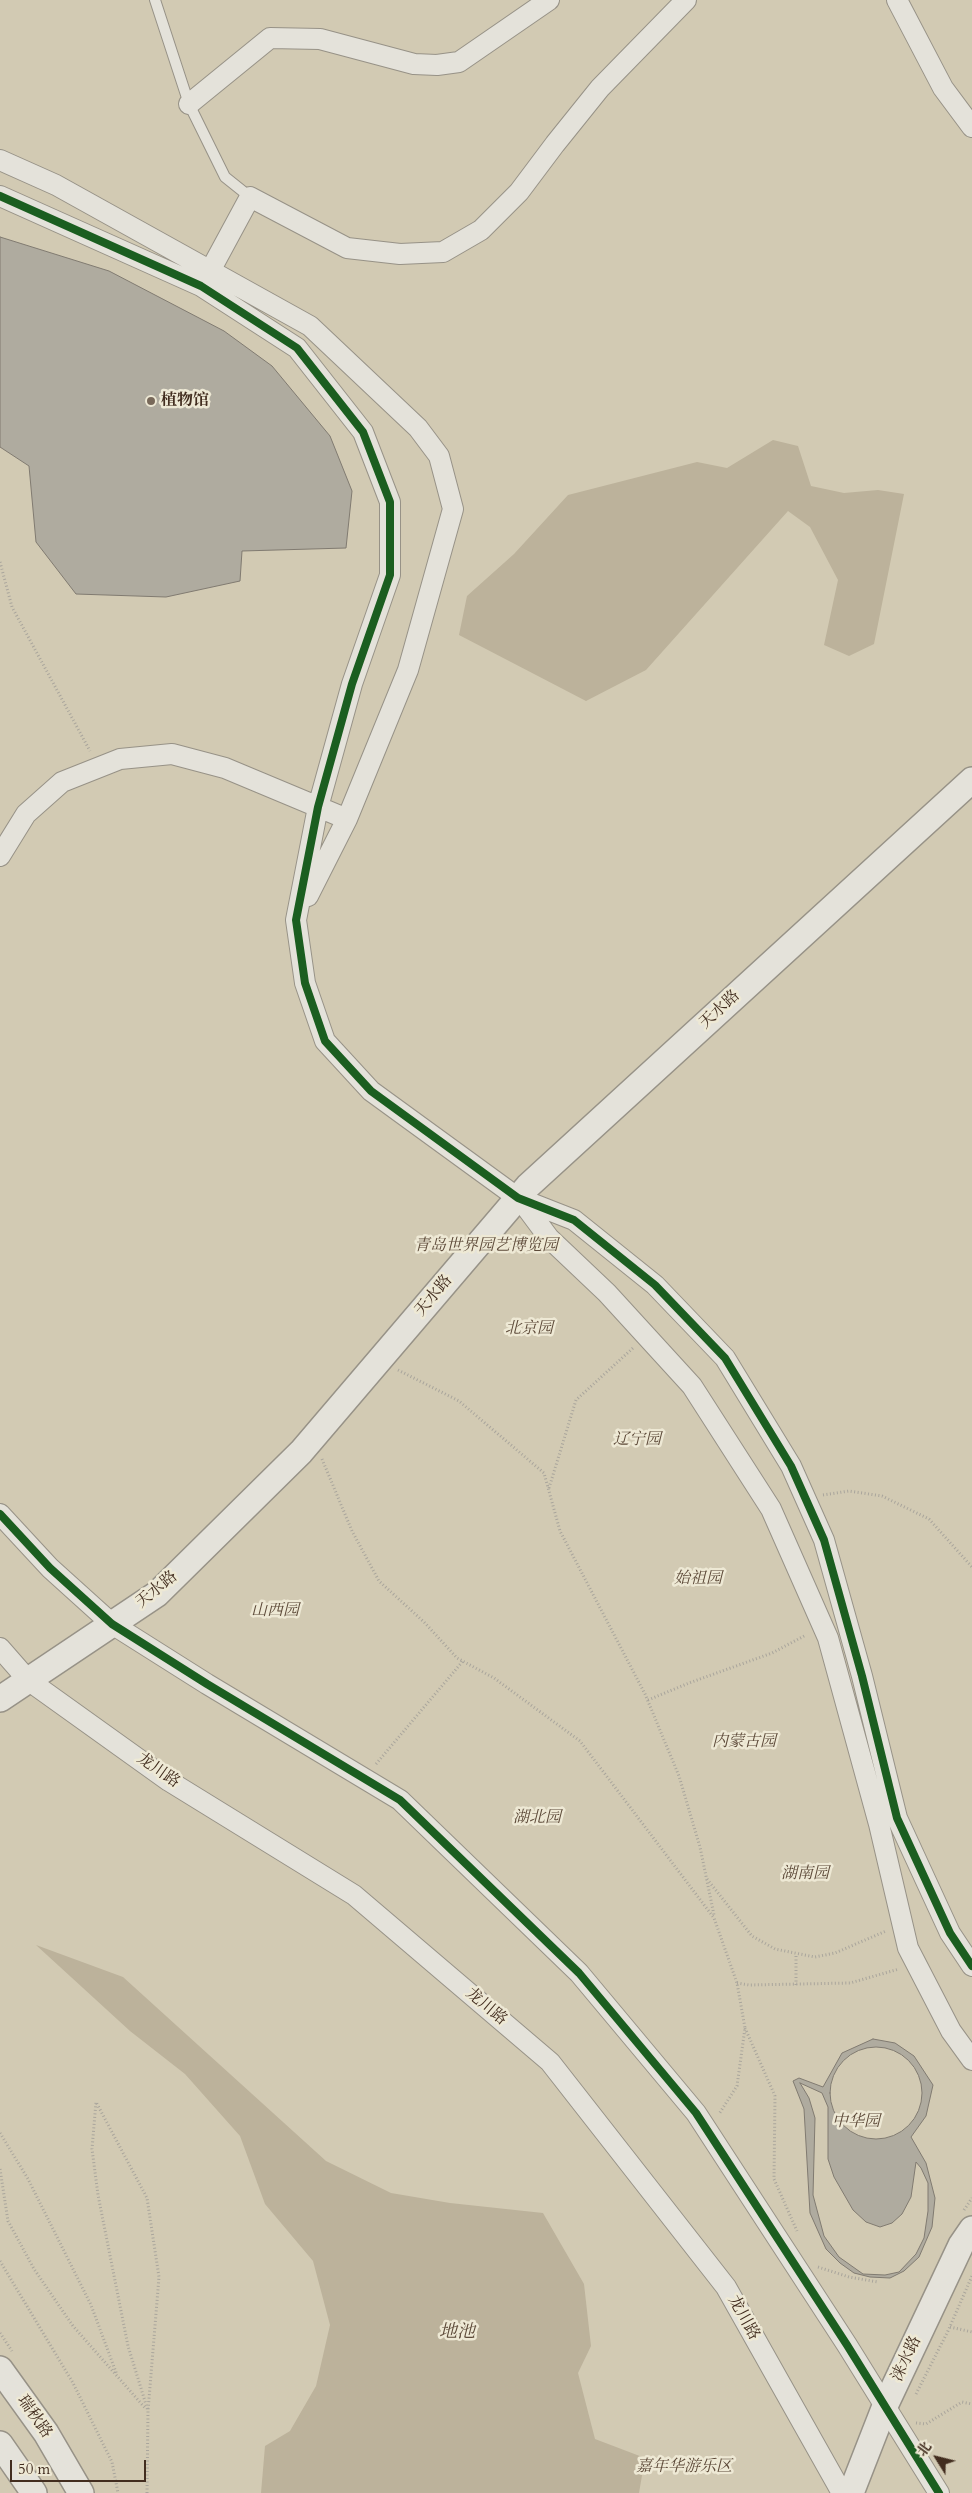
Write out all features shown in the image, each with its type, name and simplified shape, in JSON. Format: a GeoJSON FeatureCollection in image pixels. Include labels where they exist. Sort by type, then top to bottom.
{"type":"FeatureCollection","features":[{"type":"Feature","properties":{"kind":"street"},"geometry":{"type":"LineString","coordinates":[[188,104],[270,38],[320,39],[414,64],[437,65],[459,62],[549,0]]}},
{"type":"Feature","properties":{"kind":"street"},"geometry":{"type":"LineString","coordinates":[[210,271],[250,197],[347,248],[400,254],[443,252],[481,230],[520,192],[555,144],[600,88],[686,0]]}},
{"type":"Feature","properties":{"kind":"street"},"geometry":{"type":"LineString","coordinates":[[897,0],[943,88],[972,127]]}},
{"type":"Feature","properties":{"kind":"street"},"geometry":{"type":"LineString","coordinates":[[0,160],[56,185],[310,326],[418,428],[439,456],[453,509],[408,670],[347,819],[296,920]]}},
{"type":"Feature","properties":{"kind":"street"},"geometry":{"type":"LineString","coordinates":[[0,196],[200,286],[297,348],[364,432],[390,502],[390,574],[352,684],[318,807],[296,920],[305,983],[325,1041],[371,1091],[518,1198],[574,1220],[655,1284],[724,1358],[791,1466],[826,1549],[862,1676],[897,1818],[950,1933],[972,1966]]}},
{"type":"Feature","properties":{"kind":"street"},"geometry":{"type":"LineString","coordinates":[[0,856],[26,814],[62,782],[120,759],[172,754],[225,768],[347,819]]}},
{"type":"Feature","properties":{"kind":"street","name":"天水路"},"geometry":{"type":"LineString","coordinates":[[0,1699],[157,1594],[313,1439],[528,1186],[972,780]]}},
{"type":"Feature","properties":{"kind":"street"},"geometry":{"type":"LineString","coordinates":[[518,1198],[549,1238],[607,1293],[692,1386],[771,1509],[828,1638],[876,1815],[908,1948],[951,2031],[972,2060]]}},
{"type":"Feature","properties":{"kind":"street"},"geometry":{"type":"LineString","coordinates":[[0,1514],[50,1568],[112,1624],[207,1684],[400,1800],[580,1973],[696,2113],[939,2493]]}},
{"type":"Feature","properties":{"kind":"street","name":"龙川路"},"geometry":{"type":"LineString","coordinates":[[0,1648],[28,1680],[170,1780],[354,1895],[550,2062],[726,2287],[842,2493]]}},
{"type":"Feature","properties":{"kind":"street","name":"涞水路"},"geometry":{"type":"LineString","coordinates":[[851,2493],[885,2406],[961,2245],[972,2228]]}},
{"type":"Feature","properties":{"kind":"street","name":"瑞秋路"},"geometry":{"type":"LineString","coordinates":[[0,2369],[46,2433],[81,2493]]}},
{"type":"Feature","properties":{"kind":"street"},"geometry":{"type":"LineString","coordinates":[[0,2444],[34,2493]]}},
{"type":"Feature","properties":{"kind":"lane"},"geometry":{"type":"LineString","coordinates":[[154,0],[188,104],[225,177],[250,197]]}},
{"type":"Feature","properties":{"kind":"path"},"geometry":{"type":"LineString","coordinates":[[0,562],[12,607],[99,767]]}},
{"type":"Feature","properties":{"kind":"path"},"geometry":{"type":"LineString","coordinates":[[549,1489],[576,1400],[646,1336]]}},
{"type":"Feature","properties":{"kind":"path"},"geometry":{"type":"LineString","coordinates":[[379,1361],[459,1401],[544,1473],[560,1531],[648,1700],[679,1776],[700,1848],[714,1918],[737,1983],[745,2028],[775,2096],[774,2179],[801,2240]]}},
{"type":"Feature","properties":{"kind":"path"},"geometry":{"type":"LineString","coordinates":[[313,1439],[330,1475],[352,1531],[379,1581],[463,1661],[494,1678],[580,1741],[714,1918]]}},
{"type":"Feature","properties":{"kind":"path"},"geometry":{"type":"LineString","coordinates":[[805,1498],[849,1491],[882,1496],[929,1519],[972,1567]]}},
{"type":"Feature","properties":{"kind":"path"},"geometry":{"type":"LineString","coordinates":[[648,1700],[772,1653],[823,1626]]}},
{"type":"Feature","properties":{"kind":"path"},"geometry":{"type":"LineString","coordinates":[[364,1778],[463,1661]]}},
{"type":"Feature","properties":{"kind":"path"},"geometry":{"type":"LineString","coordinates":[[706,1878],[752,1936],[775,1949],[796,1954],[815,1957],[835,1953],[902,1924]]}},
{"type":"Feature","properties":{"kind":"path"},"geometry":{"type":"LineString","coordinates":[[796,1954],[796,1985]]}},
{"type":"Feature","properties":{"kind":"path"},"geometry":{"type":"LineString","coordinates":[[737,1983],[749,1986],[850,1983],[916,1964]]}},
{"type":"Feature","properties":{"kind":"path"},"geometry":{"type":"LineString","coordinates":[[708,2131],[737,2086],[745,2028]]}},
{"type":"Feature","properties":{"kind":"path"},"geometry":{"type":"LineString","coordinates":[[147,2493],[148,2411],[159,2277],[147,2198],[96,2102],[92,2149],[98,2195],[128,2346],[148,2411]]}},
{"type":"Feature","properties":{"kind":"path"},"geometry":{"type":"LineString","coordinates":[[0,2133],[28,2179],[90,2305],[118,2378]]}},
{"type":"Feature","properties":{"kind":"path"},"geometry":{"type":"LineString","coordinates":[[0,2169],[8,2221],[34,2269],[73,2326],[148,2411]]}},
{"type":"Feature","properties":{"kind":"path"},"geometry":{"type":"LineString","coordinates":[[0,2261],[73,2383],[112,2462],[118,2493]]}},
{"type":"Feature","properties":{"kind":"path"},"geometry":{"type":"LineString","coordinates":[[813,2266],[849,2277],[878,2282]]}},
{"type":"Feature","properties":{"kind":"path"},"geometry":{"type":"LineString","coordinates":[[916,2396],[950,2327],[972,2276]]}},
{"type":"Feature","properties":{"kind":"path"},"geometry":{"type":"LineString","coordinates":[[950,2327],[972,2332]]}},
{"type":"Feature","properties":{"kind":"path"},"geometry":{"type":"LineString","coordinates":[[909,2423],[926,2424],[962,2402],[972,2404]]}},
{"type":"Feature","properties":{"kind":"green space","name":"青岛世界园艺博览园"},"geometry":{"type":"Polygon","coordinates":[[[0,0],[972,0],[972,2493],[0,2493],[0,0]]]}},
{"type":"Feature","properties":{"kind":"water"},"geometry":{"type":"Polygon","coordinates":[[[773,440],[798,446],[811,486],[844,493],[878,490],[904,494],[874,644],[849,656],[824,645],[838,580],[810,527],[788,511],[646,670],[586,701],[459,635],[467,596],[514,554],[568,495],[697,462],[727,468],[773,440]]]}},
{"type":"Feature","properties":{"kind":"water","name":"地池"},"geometry":{"type":"Polygon","coordinates":[[[36,1945],[123,1977],[326,2161],[391,2193],[450,2203],[543,2213],[584,2284],[591,2346],[578,2373],[595,2439],[645,2458],[639,2493],[261,2493],[265,2446],[290,2431],[316,2386],[330,2325],[313,2261],[265,2204],[240,2136],[185,2074],[130,2031],[36,1945]]]}},
{"type":"Feature","properties":{"kind":"building","name":"植物馆"},"geometry":{"type":"Polygon","coordinates":[[[0,237],[109,271],[224,331],[272,366],[330,436],[352,491],[346,548],[242,551],[240,581],[166,597],[76,594],[36,542],[29,466],[0,447],[0,237]]]}},
{"type":"Feature","properties":{"kind":"building"},"geometry":{"type":"Polygon","coordinates":[[[873,2039],[895,2043],[914,2056],[933,2085],[926,2116],[911,2137],[926,2163],[935,2198],[932,2227],[919,2257],[904,2271],[890,2278],[870,2277],[854,2273],[840,2263],[826,2249],[810,2213],[804,2109],[793,2081],[799,2078],[823,2087],[842,2053],[873,2039]]]}},
{"type":"Feature","properties":{"kind":"building"},"geometry":{"type":"Polygon","coordinates":[[[876,2047],[894,2050],[909,2060],[919,2075],[922,2093],[919,2111],[909,2126],[894,2136],[876,2139],[858,2136],[843,2126],[833,2111],[830,2093],[833,2075],[843,2060],[858,2050],[876,2047]]]}},
{"type":"Feature","properties":{"kind":"building"},"geometry":{"type":"Polygon","coordinates":[[[800,2083],[822,2093],[828,2107],[828,2159],[834,2177],[853,2210],[866,2222],[880,2227],[892,2223],[902,2214],[911,2197],[916,2162],[921,2168],[928,2183],[928,2211],[924,2238],[916,2254],[899,2272],[885,2275],[863,2274],[839,2257],[824,2236],[813,2195],[815,2118],[809,2098],[800,2083]]]}},
{"type":"Feature","properties":{"kind":"cycle path"},"geometry":{"type":"LineString","coordinates":[[0,196],[201,286],[297,348],[363,432],[390,502],[390,575],[352,684],[318,807],[296,920],[305,983],[325,1041],[371,1091],[518,1198],[574,1220],[655,1285],[725,1358],[791,1466],[824,1540],[862,1676],[897,1818],[950,1933],[972,1966]]}},
{"type":"Feature","properties":{"kind":"cycle path"},"geometry":{"type":"LineString","coordinates":[[0,1514],[50,1568],[112,1624],[207,1684],[400,1800],[579,1973],[696,2113],[847,2345],[939,2493]]}},
{"type":"Feature","properties":{"kind":"place","name":"植物馆"},"geometry":{"type":"Point","coordinates":[151,401]}},
{"type":"Feature","properties":{"kind":"park label","name":"北京园"},"geometry":{"type":"Point","coordinates":[529,1329]}},
{"type":"Feature","properties":{"kind":"park label","name":"辽宁园"},"geometry":{"type":"Point","coordinates":[637,1440]}},
{"type":"Feature","properties":{"kind":"park label","name":"始祖园"},"geometry":{"type":"Point","coordinates":[698,1579]}},
{"type":"Feature","properties":{"kind":"park label","name":"山西园"},"geometry":{"type":"Point","coordinates":[275,1611]}},
{"type":"Feature","properties":{"kind":"park label","name":"内蒙古园"},"geometry":{"type":"Point","coordinates":[744,1742]}},
{"type":"Feature","properties":{"kind":"park label","name":"湖北园"},"geometry":{"type":"Point","coordinates":[537,1818]}},
{"type":"Feature","properties":{"kind":"park label","name":"湖南园"},"geometry":{"type":"Point","coordinates":[805,1874]}},
{"type":"Feature","properties":{"kind":"park label","name":"中华园"},"geometry":{"type":"Point","coordinates":[856,2122]}},
{"type":"Feature","properties":{"kind":"park label","name":"嘉年华游乐区"},"geometry":{"type":"Point","coordinates":[684,2467]}}]}
